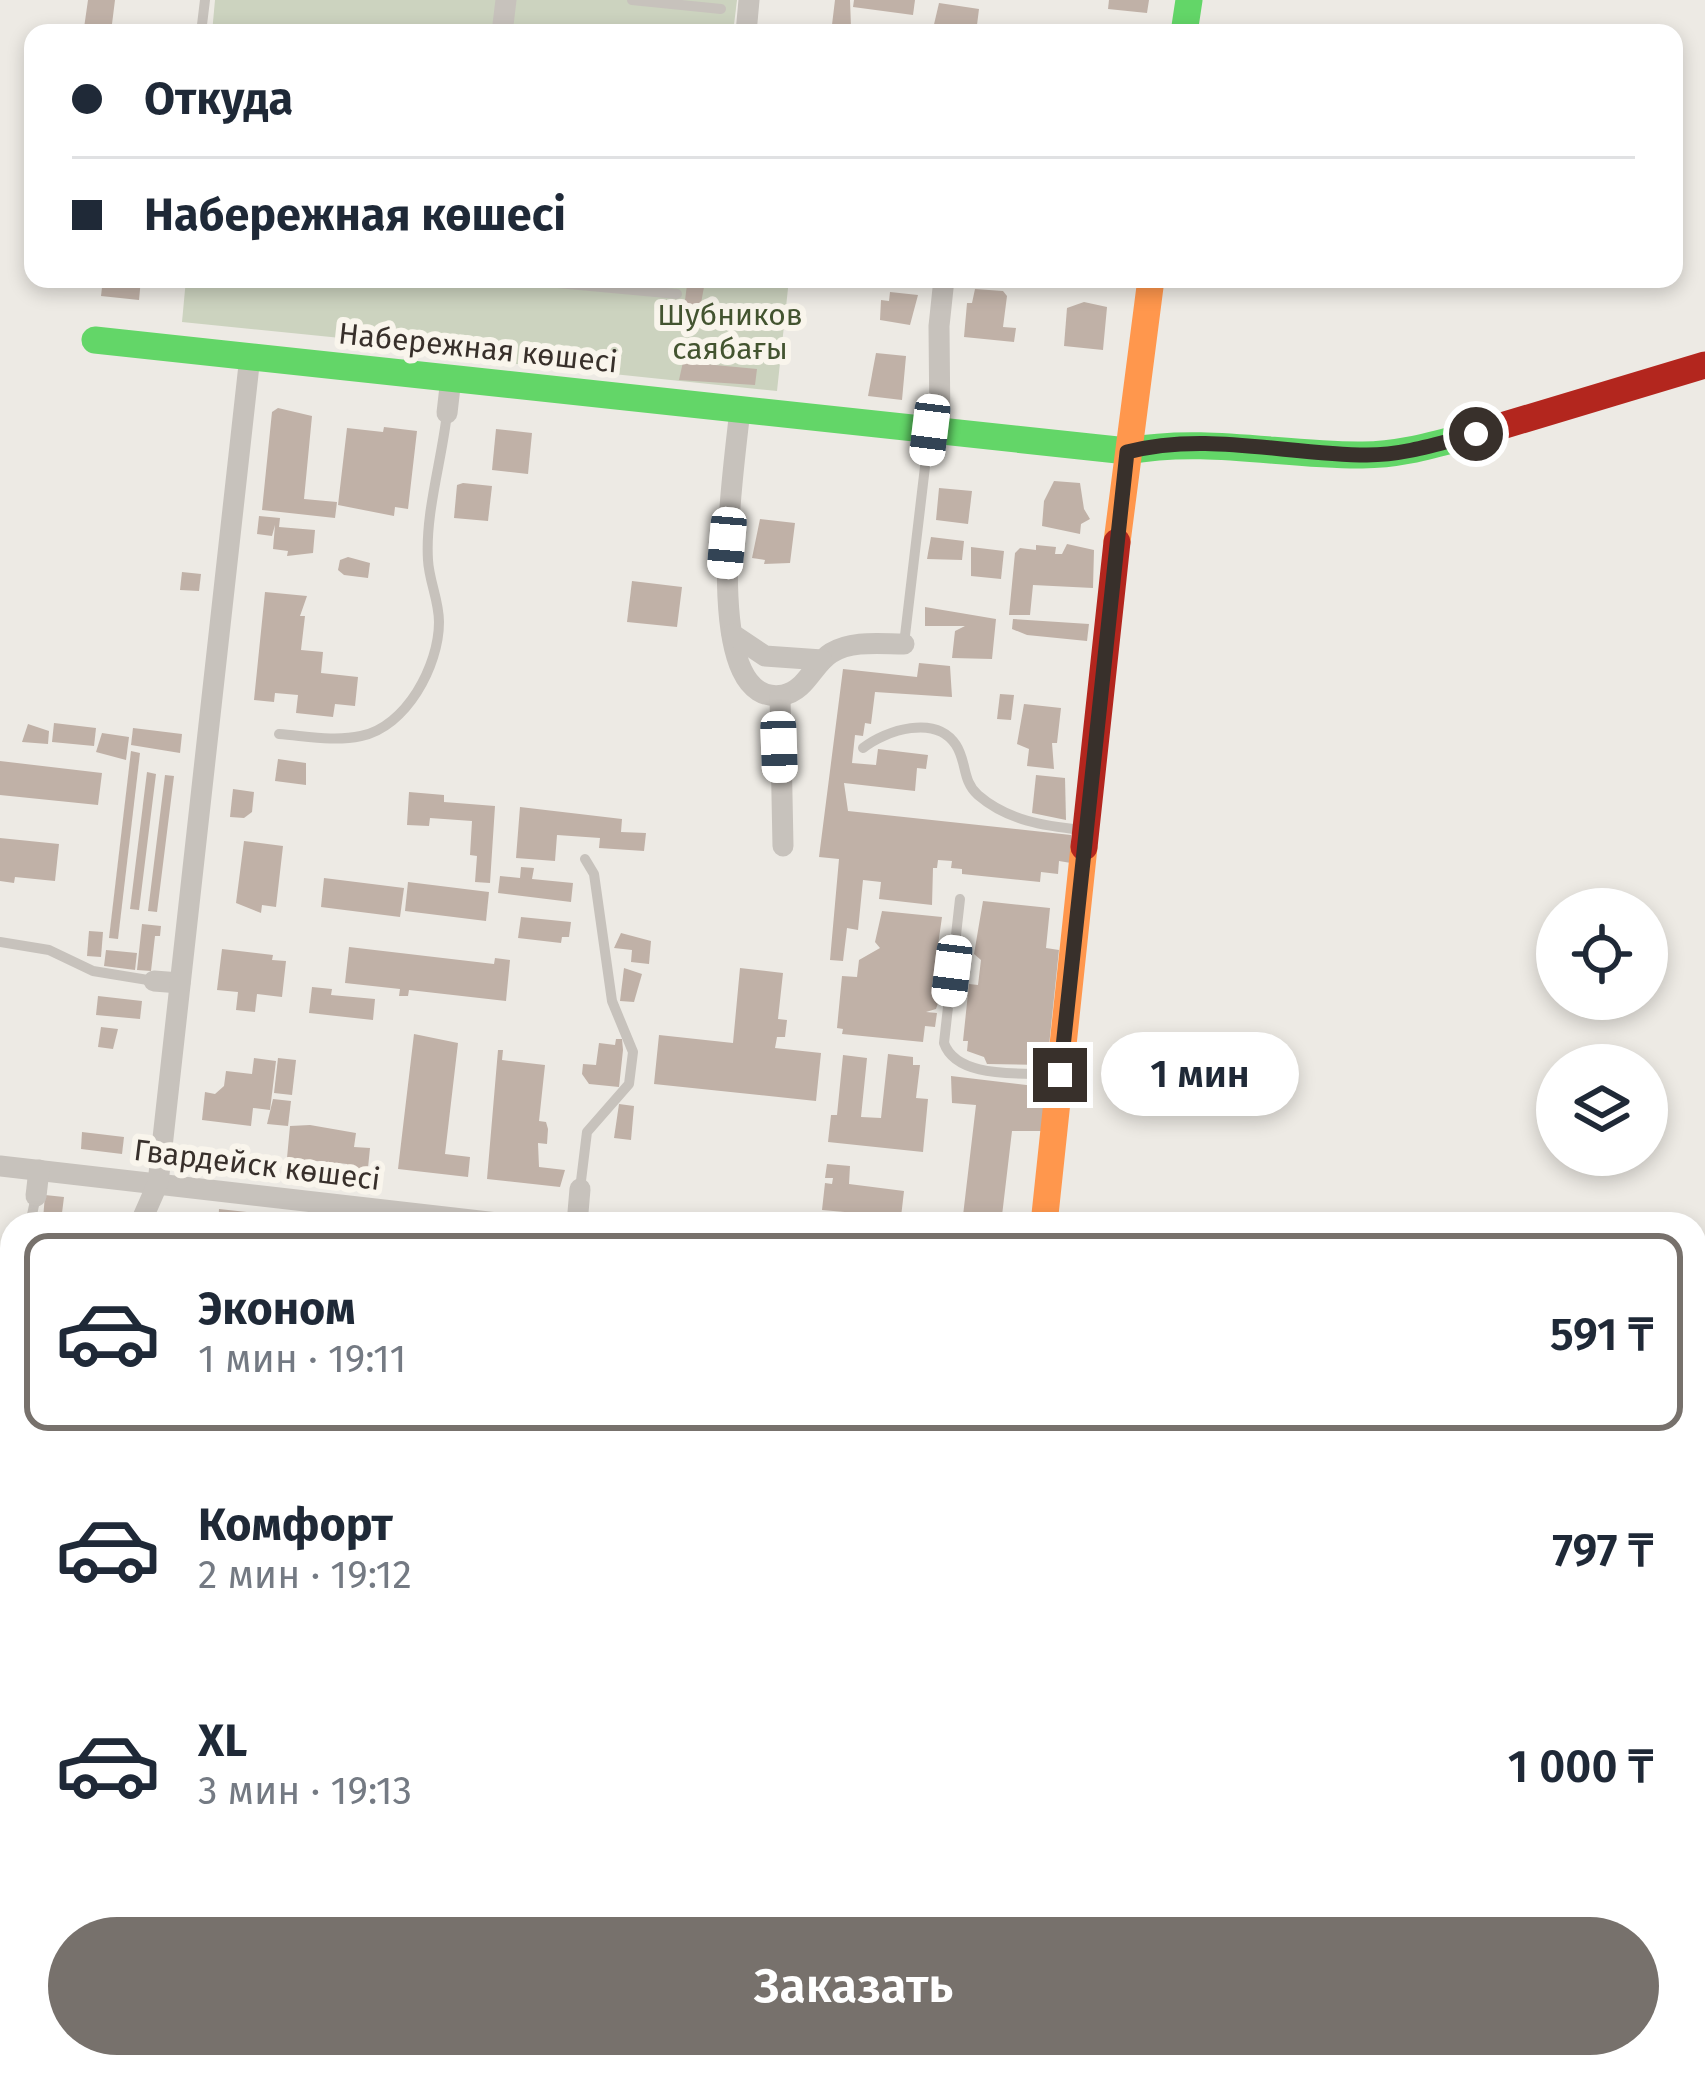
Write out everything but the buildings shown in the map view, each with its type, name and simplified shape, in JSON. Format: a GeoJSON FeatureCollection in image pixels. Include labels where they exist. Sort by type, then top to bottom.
{"type":"FeatureCollection","features":[{"type":"Feature","properties":{"kind":"street"},"geometry":{"type":"LineString","coordinates":[[935,430],[943,288]]}},
{"type":"Feature","properties":{"kind":"street"},"geometry":{"type":"LineString","coordinates":[[1045,1212],[1127,452],[1150,288]]}},
{"type":"Feature","properties":{"kind":"street","name":"Набережная көшесі"},"geometry":{"type":"LineString","coordinates":[[95,340],[1127,452],[1149,446],[1223,444],[1399,454],[1542,418],[1705,365]]}},
{"type":"Feature","properties":{"kind":"street"},"geometry":{"type":"LineString","coordinates":[[145,1212],[158,1183],[250,356]]}},
{"type":"Feature","properties":{"kind":"street"},"geometry":{"type":"LineString","coordinates":[[448,413],[451,378]]}},
{"type":"Feature","properties":{"kind":"street"},"geometry":{"type":"LineString","coordinates":[[740,410],[724,576],[732,634],[749,680],[766,695],[780,696],[802,684],[822,660],[840,649],[904,644]]}},
{"type":"Feature","properties":{"kind":"street"},"geometry":{"type":"LineString","coordinates":[[732,634],[765,656],[822,660]]}},
{"type":"Feature","properties":{"kind":"street"},"geometry":{"type":"LineString","coordinates":[[780,696],[783,846]]}},
{"type":"Feature","properties":{"kind":"street"},"geometry":{"type":"LineString","coordinates":[[154,981],[180,982]]}},
{"type":"Feature","properties":{"kind":"street","name":"Гвардейск көшесі"},"geometry":{"type":"LineString","coordinates":[[0,1166],[404,1212]]}},
{"type":"Feature","properties":{"kind":"street"},"geometry":{"type":"LineString","coordinates":[[35,1196],[39,1170]]}},
{"type":"Feature","properties":{"kind":"street"},"geometry":{"type":"LineString","coordinates":[[578,1212],[580,1190]]}},
{"type":"Feature","properties":{"kind":"lane"},"geometry":{"type":"LineString","coordinates":[[632,0],[721,9]]}},
{"type":"Feature","properties":{"kind":"lane"},"geometry":{"type":"LineString","coordinates":[[612,288],[677,294]]}},
{"type":"Feature","properties":{"kind":"lane"},"geometry":{"type":"LineString","coordinates":[[279,734],[341,740],[366,736],[397,715],[426,675],[439,635],[439,599],[428,554],[448,413]]}},
{"type":"Feature","properties":{"kind":"lane"},"geometry":{"type":"LineString","coordinates":[[904,644],[935,430]]}},
{"type":"Feature","properties":{"kind":"lane"},"geometry":{"type":"LineString","coordinates":[[863,748],[895,730],[928,729],[957,746],[967,782],[989,803],[1032,825],[1085,830]]}},
{"type":"Feature","properties":{"kind":"lane"},"geometry":{"type":"LineString","coordinates":[[580,1190],[587,1132],[629,1084],[633,1052],[612,1001],[594,874],[586,859]]}},
{"type":"Feature","properties":{"kind":"lane"},"geometry":{"type":"LineString","coordinates":[[960,899],[944,1043],[948,1057],[966,1067],[1060,1075]]}},
{"type":"Feature","properties":{"kind":"lane"},"geometry":{"type":"LineString","coordinates":[[0,942],[50,950],[93,971],[154,981]]}},
{"type":"Feature","properties":{"kind":"lane"},"geometry":{"type":"LineString","coordinates":[[32,1212],[35,1196]]}},
{"type":"Feature","properties":{"kind":"green space"},"geometry":{"type":"Polygon","coordinates":[[[215,0],[737,0],[734,24],[213,24],[215,0]]]}},
{"type":"Feature","properties":{"kind":"green space","name":"Шубников саябағы"},"geometry":{"type":"Polygon","coordinates":[[[185,288],[788,288],[777,391],[460,358],[460,350],[182,322],[185,288]]]}},
{"type":"Feature","properties":{"kind":"traffic: fast"},"geometry":{"type":"LineString","coordinates":[[1185,24],[1189,0]]}},
{"type":"Feature","properties":{"kind":"traffic: fast"},"geometry":{"type":"LineString","coordinates":[[95,340],[1127,451],[1214,446],[1375,455],[1485,431]]}},
{"type":"Feature","properties":{"kind":"traffic: slow"},"geometry":{"type":"LineString","coordinates":[[1117,542],[1150,288]]}},
{"type":"Feature","properties":{"kind":"traffic: slow"},"geometry":{"type":"LineString","coordinates":[[1045,1212],[1084,847]]}},
{"type":"Feature","properties":{"kind":"traffic: jam"},"geometry":{"type":"LineString","coordinates":[[1485,431],[1705,365]]}},
{"type":"Feature","properties":{"kind":"traffic: jam"},"geometry":{"type":"LineString","coordinates":[[1084,847],[1117,542]]}},
{"type":"Feature","properties":{"kind":"route"},"geometry":{"type":"LineString","coordinates":[[1060,1075],[1127,452],[1149,446],[1223,444],[1399,454],[1476,434]]}}]}
